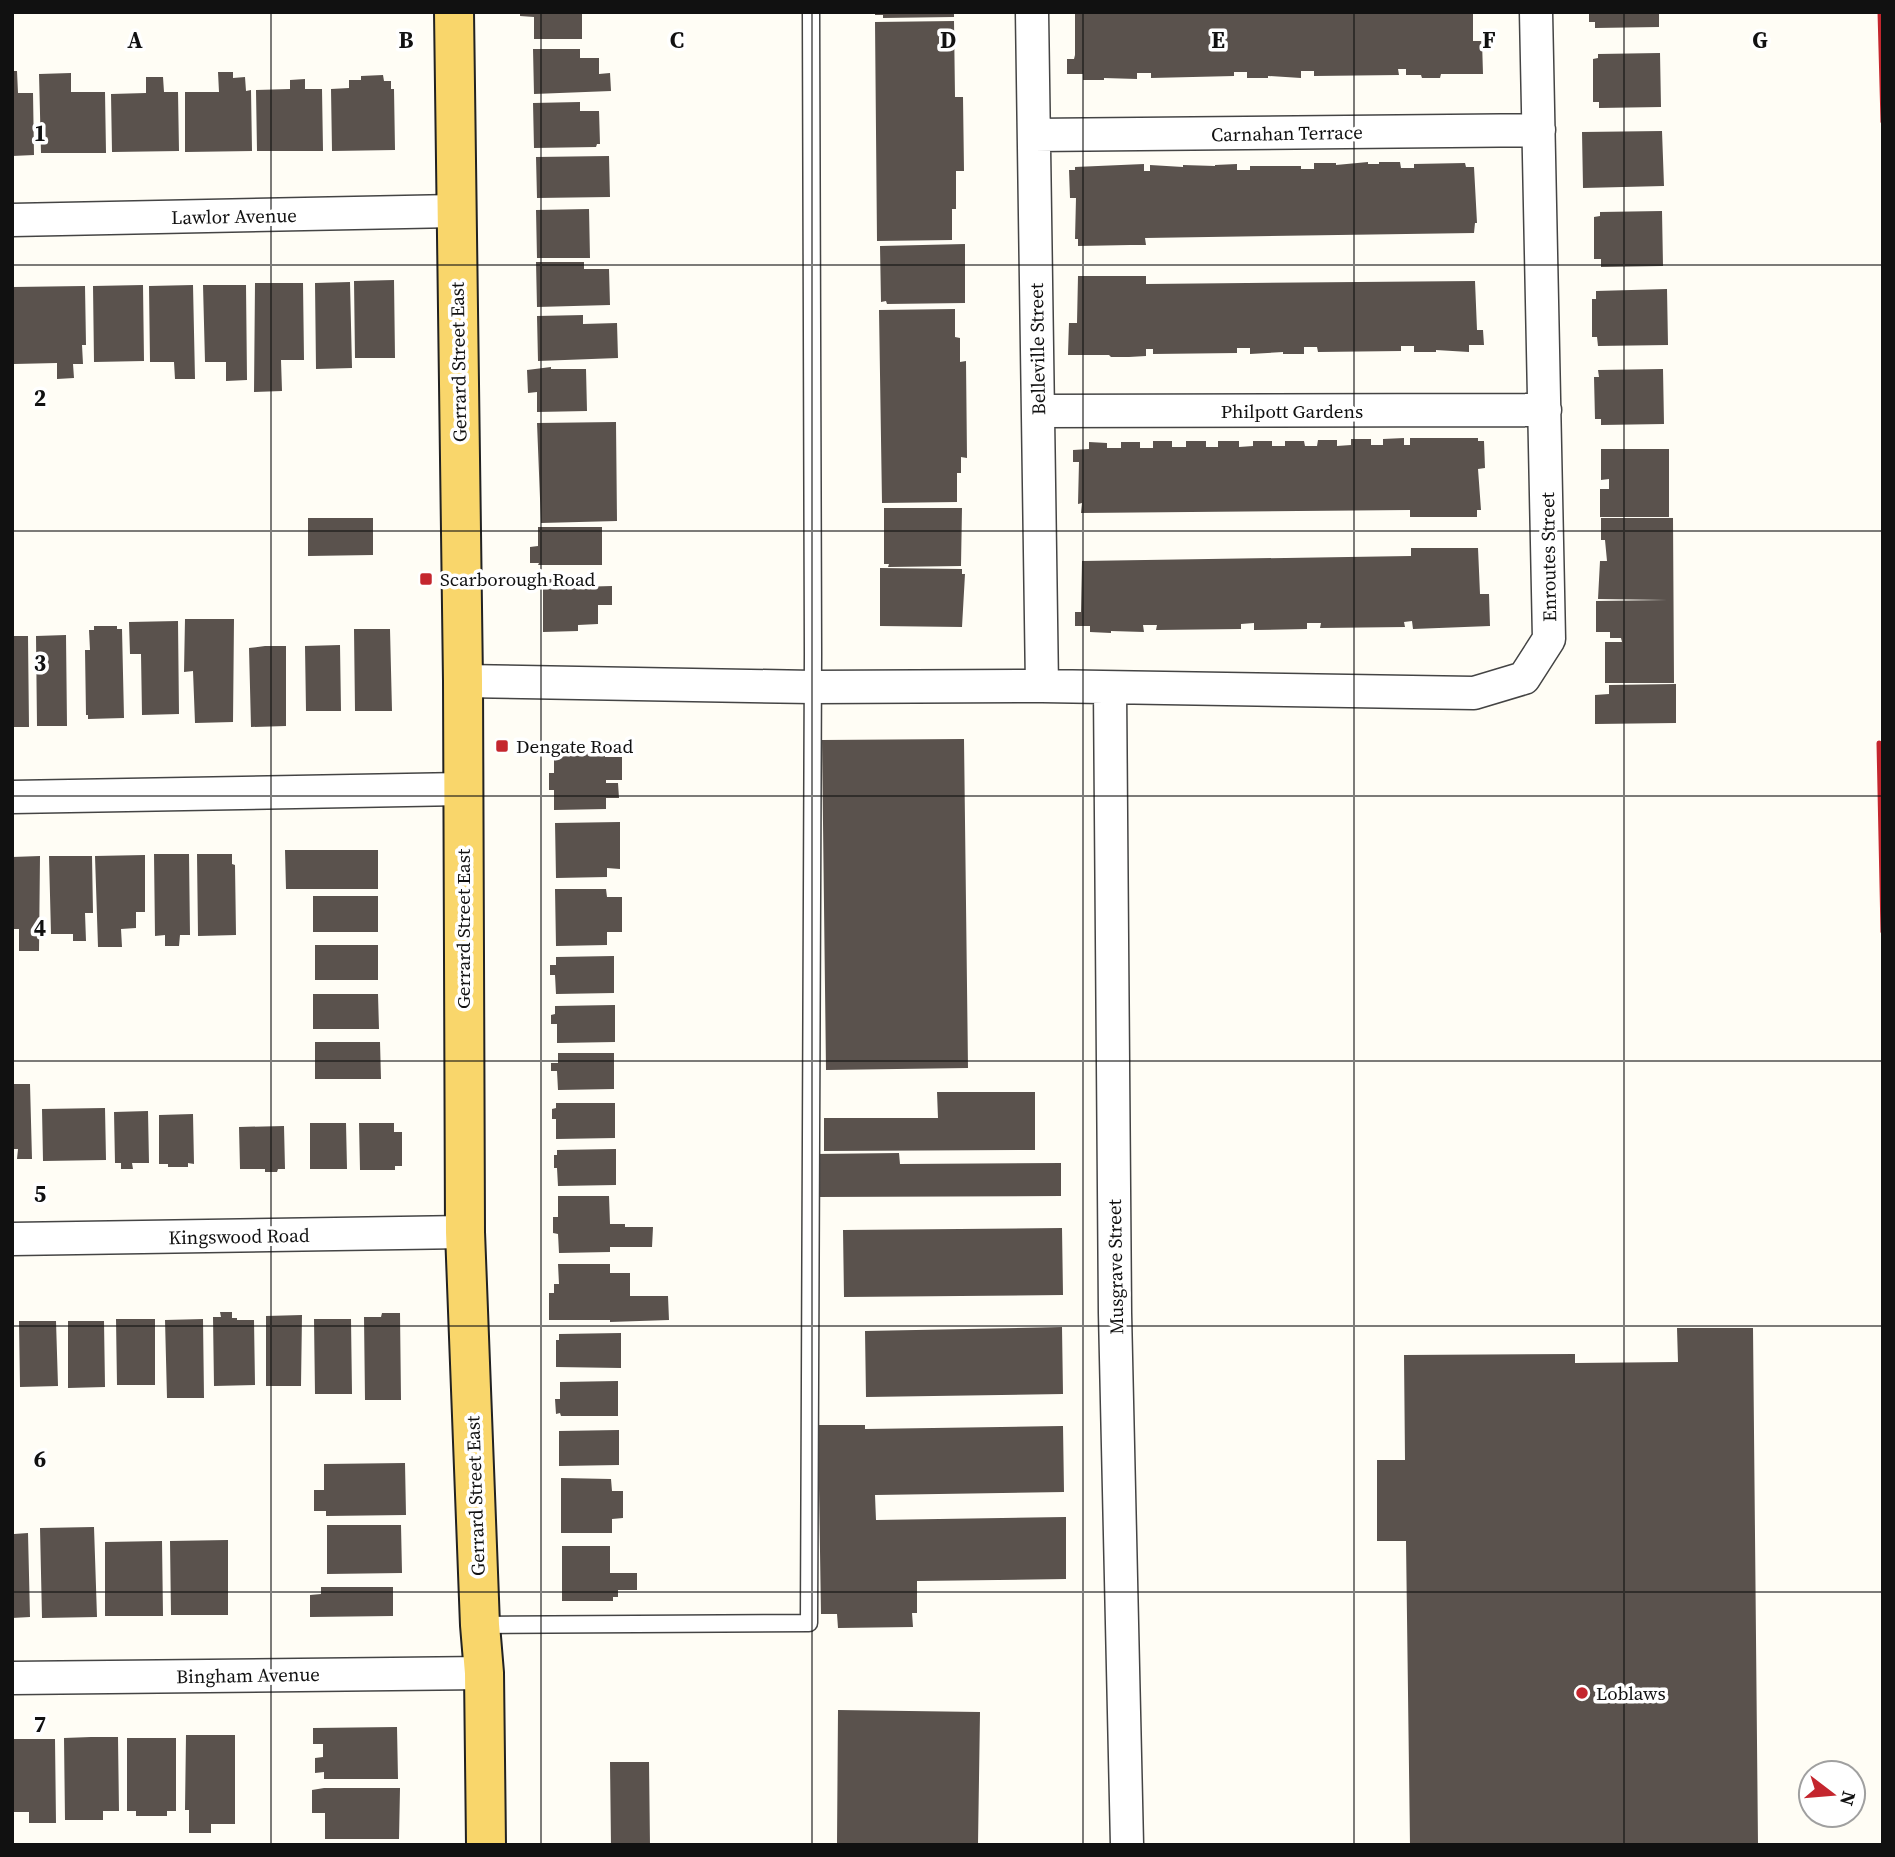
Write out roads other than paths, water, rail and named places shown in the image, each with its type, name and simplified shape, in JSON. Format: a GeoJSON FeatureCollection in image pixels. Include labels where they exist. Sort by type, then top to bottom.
{"type":"FeatureCollection","features":[{"type":"Feature","properties":{"kind":"main road","name":"Gerrard Street East"},"geometry":{"type":"LineString","coordinates":[[454,12],[463,681],[466,1232],[484,1673],[486,1845]]}},
{"type":"Feature","properties":{"kind":"street","name":"Belleville Street"},"geometry":{"type":"LineString","coordinates":[[1032,12],[1042,686]]}},
{"type":"Feature","properties":{"kind":"street","name":"Enroutes Street"},"geometry":{"type":"LineString","coordinates":[[1110,689],[1474,693],[1524,678],[1549,639],[1536,12]]}},
{"type":"Feature","properties":{"kind":"street","name":"Carnahan Terrace"},"geometry":{"type":"LineString","coordinates":[[1034,135],[1539,130]]}},
{"type":"Feature","properties":{"kind":"street","name":"Lawlor Avenue"},"geometry":{"type":"LineString","coordinates":[[12,220],[456,211]]}},
{"type":"Feature","properties":{"kind":"street","name":"Philpott Gardens"},"geometry":{"type":"LineString","coordinates":[[1038,411],[1545,410]]}},
{"type":"Feature","properties":{"kind":"street"},"geometry":{"type":"LineString","coordinates":[[463,681],[813,687],[1042,686],[1110,689]]}},
{"type":"Feature","properties":{"kind":"street","name":"Musgrave Street"},"geometry":{"type":"LineString","coordinates":[[1110,689],[1115,1313],[1127,1845]]}},
{"type":"Feature","properties":{"kind":"street"},"geometry":{"type":"LineString","coordinates":[[12,797],[462,789]]}},
{"type":"Feature","properties":{"kind":"street","name":"Kingswood Road"},"geometry":{"type":"LineString","coordinates":[[12,1239],[466,1232]]}},
{"type":"Feature","properties":{"kind":"street","name":"Bingham Avenue"},"geometry":{"type":"LineString","coordinates":[[12,1678],[484,1673]]}},
{"type":"Feature","properties":{"kind":"lane"},"geometry":{"type":"LineString","coordinates":[[480,1625],[809,1623],[813,687],[811,12]]}},
{"type":"Feature","properties":{"kind":"railway"},"geometry":{"type":"LineString","coordinates":[[1880,12],[1883,122]]}},
{"type":"Feature","properties":{"kind":"railway"},"geometry":{"type":"LineString","coordinates":[[1879,743],[1883,932]]}},
{"type":"Feature","properties":{"kind":"place","name":"Scarborough Road"},"geometry":{"type":"Point","coordinates":[426,579]}},
{"type":"Feature","properties":{"kind":"place","name":"Dengate Road"},"geometry":{"type":"Point","coordinates":[502,746]}},
{"type":"Feature","properties":{"kind":"place","name":"Loblaws"},"geometry":{"type":"Point","coordinates":[1582,1693]}}]}
